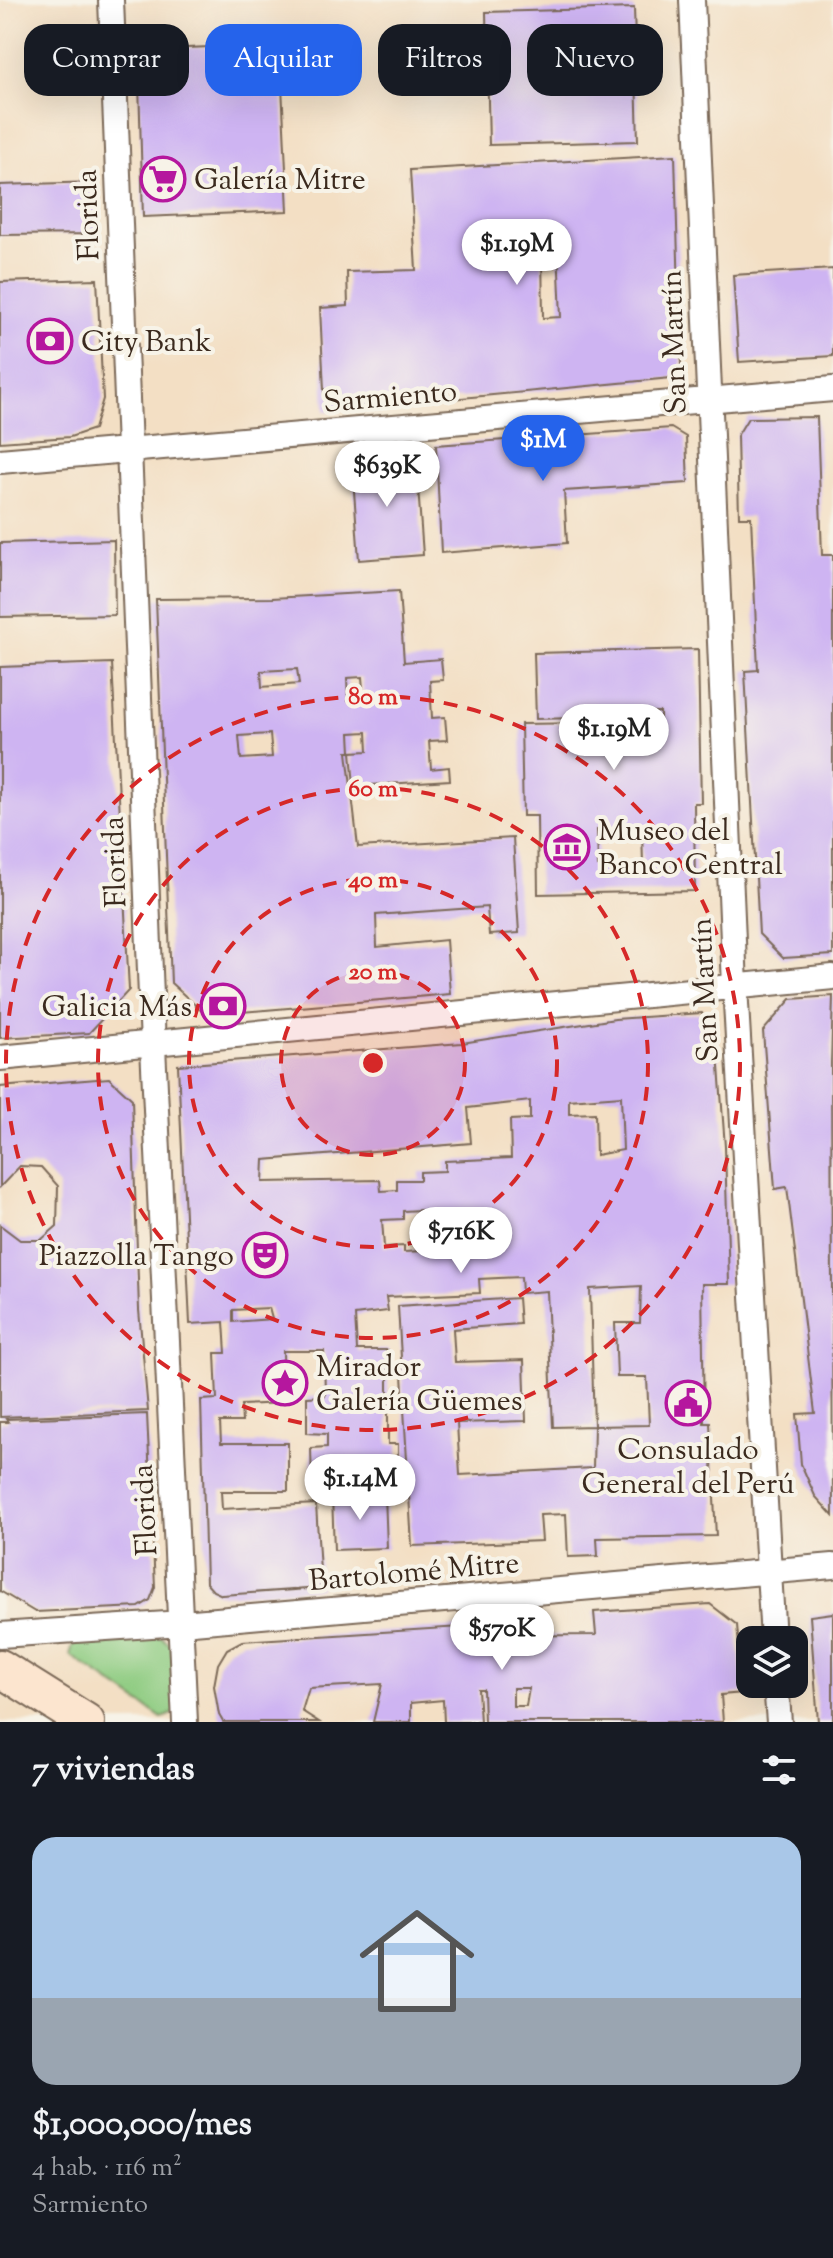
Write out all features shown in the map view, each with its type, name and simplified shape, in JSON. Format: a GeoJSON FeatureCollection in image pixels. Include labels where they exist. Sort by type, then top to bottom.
{"type":"FeatureCollection","features":[{"type":"Feature","properties":{"kind":"main road"},"geometry":{"type":"LineString","coordinates":[[0,1668],[86,1722]]}},
{"type":"Feature","properties":{"kind":"street","name":"Florida"},"geometry":{"type":"LineString","coordinates":[[111,0],[153,1046],[185,1722]]}},
{"type":"Feature","properties":{"kind":"street","name":"San Martín"},"geometry":{"type":"LineString","coordinates":[[692,0],[735,986],[772,1626]]}},
{"type":"Feature","properties":{"kind":"street","name":"Sarmiento"},"geometry":{"type":"LineString","coordinates":[[0,461],[833,389]]}},
{"type":"Feature","properties":{"kind":"street"},"geometry":{"type":"LineString","coordinates":[[0,1058],[153,1046],[833,977]]}},
{"type":"Feature","properties":{"kind":"street","name":"Bartolomé Mitre"},"geometry":{"type":"LineString","coordinates":[[0,1635],[182,1623],[833,1566]]}},
{"type":"Feature","properties":{"kind":"street"},"geometry":{"type":"LineString","coordinates":[[777,1698],[779,1722]]}},
{"type":"Feature","properties":{"kind":"green space"},"geometry":{"type":"Polygon","coordinates":[[[161,1637],[172,1646],[177,1712],[162,1718],[70,1655],[73,1645],[84,1638],[161,1637]]]}},
{"type":"Feature","properties":{"kind":"building"},"geometry":{"type":"Polygon","coordinates":[[[634,8],[634,24],[527,24],[527,96],[637,96],[638,141],[489,145],[488,96],[511,96],[511,24],[486,24],[486,12],[634,8]]]}},
{"type":"Feature","properties":{"kind":"building"},"geometry":{"type":"Polygon","coordinates":[[[205,47],[205,96],[282,96],[288,211],[143,217],[139,96],[189,96],[189,48],[205,47]]]}},
{"type":"Feature","properties":{"kind":"building"},"geometry":{"type":"Polygon","coordinates":[[[675,155],[681,365],[671,378],[325,411],[320,308],[348,306],[347,272],[416,270],[410,170],[675,155]],[[558,249],[542,250],[543,318],[561,317],[558,249]]]}},
{"type":"Feature","properties":{"kind":"building"},"geometry":{"type":"Polygon","coordinates":[[[95,182],[97,234],[0,235],[0,185],[95,182]]]}},
{"type":"Feature","properties":{"kind":"building"},"geometry":{"type":"Polygon","coordinates":[[[833,269],[833,356],[739,362],[733,275],[833,269]]]}},
{"type":"Feature","properties":{"kind":"building","name":"City Bank"},"geometry":{"type":"Polygon","coordinates":[[[97,279],[103,399],[94,429],[70,437],[0,442],[0,282],[97,279]]]}},
{"type":"Feature","properties":{"kind":"building"},"geometry":{"type":"Polygon","coordinates":[[[817,417],[822,555],[833,555],[833,955],[783,958],[759,934],[745,671],[758,670],[751,517],[739,517],[737,436],[748,418],[817,417]]]}},
{"type":"Feature","properties":{"kind":"building"},"geometry":{"type":"Polygon","coordinates":[[[671,428],[686,437],[688,483],[564,491],[567,543],[441,553],[436,445],[671,428]]]}},
{"type":"Feature","properties":{"kind":"building"},"geometry":{"type":"Polygon","coordinates":[[[416,459],[423,555],[359,560],[352,463],[416,459]]]}},
{"type":"Feature","properties":{"kind":"building"},"geometry":{"type":"Polygon","coordinates":[[[114,540],[115,615],[0,617],[0,543],[114,540]]]}},
{"type":"Feature","properties":{"kind":"building"},"geometry":{"type":"Polygon","coordinates":[[[399,591],[404,662],[441,659],[443,680],[430,681],[432,718],[445,717],[447,740],[429,741],[431,769],[449,767],[450,780],[354,786],[351,752],[347,752],[358,847],[513,838],[519,933],[489,935],[487,907],[376,915],[377,947],[446,940],[450,994],[206,1015],[171,983],[156,599],[272,598],[399,591]],[[297,669],[261,671],[262,687],[299,684],[297,669]],[[362,677],[347,678],[348,701],[364,700],[362,677]],[[367,732],[350,733],[351,752],[368,751],[367,732]],[[270,734],[239,736],[241,759],[272,757],[270,734]]]}},
{"type":"Feature","properties":{"kind":"building"},"geometry":{"type":"Polygon","coordinates":[[[698,649],[701,803],[694,803],[695,891],[538,894],[537,816],[523,816],[521,724],[660,722],[660,712],[577,713],[577,718],[536,719],[534,653],[698,649]],[[642,829],[597,830],[598,866],[643,865],[642,829]]]}},
{"type":"Feature","properties":{"kind":"building"},"geometry":{"type":"Polygon","coordinates":[[[112,663],[129,990],[89,1033],[0,1038],[0,667],[112,663]]]}},
{"type":"Feature","properties":{"kind":"building"},"geometry":{"type":"Polygon","coordinates":[[[833,996],[833,1516],[815,1496],[801,1464],[797,1414],[815,1413],[787,1187],[775,1189],[763,1031],[791,999],[833,996]]]}},
{"type":"Feature","properties":{"kind":"building"},"geometry":{"type":"Polygon","coordinates":[[[702,1013],[716,1026],[725,1147],[729,1284],[702,1284],[704,1423],[710,1423],[716,1536],[597,1538],[598,1556],[568,1557],[566,1514],[540,1515],[542,1541],[412,1546],[398,1306],[518,1298],[520,1324],[453,1329],[455,1362],[524,1360],[526,1421],[457,1423],[460,1475],[593,1468],[594,1426],[553,1427],[547,1291],[522,1293],[521,1277],[479,1279],[480,1293],[386,1297],[388,1311],[355,1315],[357,1350],[388,1350],[388,1444],[398,1444],[398,1482],[312,1484],[311,1448],[327,1447],[327,1434],[307,1433],[307,1397],[325,1396],[324,1351],[283,1351],[284,1403],[241,1405],[242,1422],[220,1422],[221,1443],[288,1443],[288,1491],[221,1491],[222,1509],[316,1504],[321,1588],[222,1595],[213,1591],[206,1583],[201,1400],[217,1399],[215,1353],[226,1353],[224,1322],[190,1324],[178,1065],[462,1043],[615,1019],[702,1013]],[[621,1096],[569,1100],[569,1114],[595,1113],[596,1155],[623,1150],[621,1096]],[[530,1101],[468,1108],[471,1143],[264,1160],[263,1182],[380,1180],[381,1191],[397,1190],[397,1180],[420,1180],[420,1172],[445,1171],[445,1161],[511,1158],[510,1120],[530,1119],[530,1101]],[[421,1210],[403,1211],[403,1219],[382,1220],[384,1247],[404,1246],[404,1252],[423,1251],[421,1210]],[[641,1286],[590,1289],[594,1426],[649,1425],[647,1377],[617,1377],[615,1323],[640,1323],[641,1286]],[[269,1308],[233,1310],[233,1322],[272,1319],[269,1308]]]}},
{"type":"Feature","properties":{"kind":"building"},"geometry":{"type":"Polygon","coordinates":[[[109,1078],[132,1099],[139,1310],[148,1411],[0,1417],[0,1225],[20,1240],[41,1240],[57,1226],[58,1186],[41,1167],[20,1166],[0,1187],[0,1087],[109,1078]]]}},
{"type":"Feature","properties":{"kind":"building"},"geometry":{"type":"Polygon","coordinates":[[[147,1414],[155,1587],[150,1600],[139,1607],[35,1612],[0,1591],[0,1422],[8,1422],[6,1419],[147,1414]]]}},
{"type":"Feature","properties":{"kind":"building"},"geometry":{"type":"Polygon","coordinates":[[[385,1494],[387,1548],[334,1550],[332,1496],[385,1494]]]}},
{"type":"Feature","properties":{"kind":"building"},"geometry":{"type":"Polygon","coordinates":[[[710,1604],[737,1625],[736,1694],[721,1695],[723,1722],[484,1722],[483,1689],[478,1689],[480,1722],[444,1722],[443,1700],[411,1703],[411,1722],[373,1722],[382,1684],[309,1688],[302,1711],[319,1722],[223,1722],[219,1715],[214,1686],[218,1664],[227,1649],[242,1641],[476,1626],[477,1636],[596,1635],[594,1612],[710,1604]],[[513,1688],[513,1706],[526,1706],[529,1688],[513,1688]]]}},
{"type":"Feature","properties":{"kind":"building"},"geometry":{"type":"Polygon","coordinates":[[[833,1613],[833,1722],[818,1722],[810,1616],[833,1613]]]}},
{"type":"Feature","properties":{"kind":"place","name":"Galería Mitre"},"geometry":{"type":"Point","coordinates":[163,179]}},
{"type":"Feature","properties":{"kind":"place","name":"City Bank"},"geometry":{"type":"Point","coordinates":[50,341]}},
{"type":"Feature","properties":{"kind":"place","name":"Museo del Banco Central"},"geometry":{"type":"Point","coordinates":[567,847]}},
{"type":"Feature","properties":{"kind":"place","name":"Galicia Más"},"geometry":{"type":"Point","coordinates":[223,1006]}},
{"type":"Feature","properties":{"kind":"place","name":"Piazzolla Tango"},"geometry":{"type":"Point","coordinates":[265,1255]}},
{"type":"Feature","properties":{"kind":"place","name":"Mirador Galería Güemes"},"geometry":{"type":"Point","coordinates":[285,1383]}},
{"type":"Feature","properties":{"kind":"place","name":"Consulado General del Perú"},"geometry":{"type":"Point","coordinates":[688,1403]}}]}
